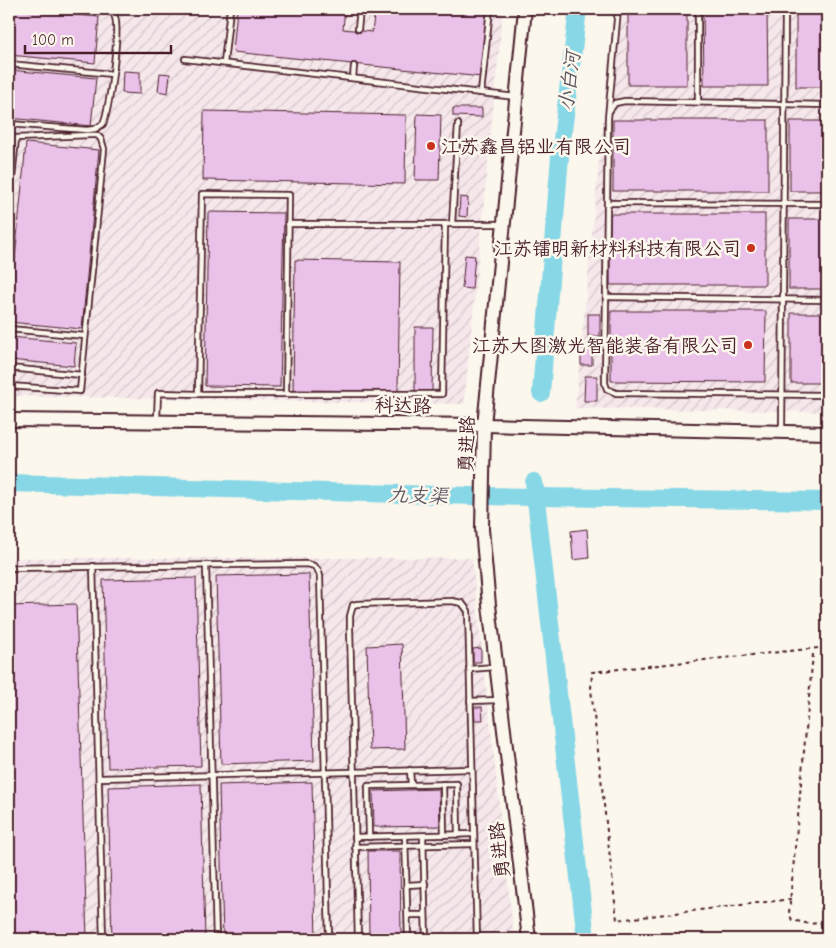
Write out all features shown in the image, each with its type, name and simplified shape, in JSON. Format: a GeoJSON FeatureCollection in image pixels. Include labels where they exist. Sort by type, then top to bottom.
{"type":"FeatureCollection","features":[{"type":"Feature","properties":{"kind":"street","name":"勇进路"},"geometry":{"type":"LineString","coordinates":[[525,9],[484,425],[482,529],[529,939]]}},
{"type":"Feature","properties":{"kind":"street","name":"科达路"},"geometry":{"type":"LineString","coordinates":[[9,420],[484,425],[827,433]]}},
{"type":"Feature","properties":{"kind":"lane"},"geometry":{"type":"LineString","coordinates":[[9,124],[95,130],[103,124],[112,74],[116,24],[115,15],[110,9]]}},
{"type":"Feature","properties":{"kind":"lane"},"geometry":{"type":"LineString","coordinates":[[224,63],[230,9]]}},
{"type":"Feature","properties":{"kind":"lane"},"geometry":{"type":"LineString","coordinates":[[358,29],[360,9]]}},
{"type":"Feature","properties":{"kind":"lane"},"geometry":{"type":"LineString","coordinates":[[481,93],[490,9]]}},
{"type":"Feature","properties":{"kind":"lane"},"geometry":{"type":"LineString","coordinates":[[618,9],[609,111],[605,383],[610,392],[827,396]]}},
{"type":"Feature","properties":{"kind":"lane"},"geometry":{"type":"LineString","coordinates":[[698,9],[698,102]]}},
{"type":"Feature","properties":{"kind":"lane"},"geometry":{"type":"LineString","coordinates":[[782,432],[785,9]]}},
{"type":"Feature","properties":{"kind":"lane"},"geometry":{"type":"LineString","coordinates":[[185,59],[516,97]]}},
{"type":"Feature","properties":{"kind":"lane"},"geometry":{"type":"LineString","coordinates":[[9,64],[112,74]]}},
{"type":"Feature","properties":{"kind":"lane"},"geometry":{"type":"LineString","coordinates":[[353,78],[354,66]]}},
{"type":"Feature","properties":{"kind":"lane"},"geometry":{"type":"LineString","coordinates":[[609,111],[615,103],[625,101],[827,105]]}},
{"type":"Feature","properties":{"kind":"lane"},"geometry":{"type":"LineString","coordinates":[[452,224],[458,124]]}},
{"type":"Feature","properties":{"kind":"lane"},"geometry":{"type":"LineString","coordinates":[[9,208],[16,138],[97,135],[101,139],[104,149],[80,391],[9,386]]}},
{"type":"Feature","properties":{"kind":"lane"},"geometry":{"type":"LineString","coordinates":[[198,394],[202,194],[289,195],[286,394]]}},
{"type":"Feature","properties":{"kind":"lane"},"geometry":{"type":"LineString","coordinates":[[607,203],[827,204]]}},
{"type":"Feature","properties":{"kind":"lane"},"geometry":{"type":"LineString","coordinates":[[288,224],[504,224]]}},
{"type":"Feature","properties":{"kind":"lane"},"geometry":{"type":"LineString","coordinates":[[158,422],[158,393],[442,394],[445,224]]}},
{"type":"Feature","properties":{"kind":"lane"},"geometry":{"type":"LineString","coordinates":[[606,297],[827,300]]}},
{"type":"Feature","properties":{"kind":"lane"},"geometry":{"type":"LineString","coordinates":[[9,329],[85,336]]}},
{"type":"Feature","properties":{"kind":"lane"},"geometry":{"type":"LineString","coordinates":[[9,368],[82,375]]}},
{"type":"Feature","properties":{"kind":"lane"},"geometry":{"type":"LineString","coordinates":[[9,568],[306,564],[313,565],[318,570],[330,939]]}},
{"type":"Feature","properties":{"kind":"lane"},"geometry":{"type":"LineString","coordinates":[[93,566],[103,939]]}},
{"type":"Feature","properties":{"kind":"lane"},"geometry":{"type":"LineString","coordinates":[[206,566],[216,939]]}},
{"type":"Feature","properties":{"kind":"lane"},"geometry":{"type":"LineString","coordinates":[[358,939],[350,616],[353,605],[452,601],[462,604],[468,612],[477,939]]}},
{"type":"Feature","properties":{"kind":"lane"},"geometry":{"type":"LineString","coordinates":[[469,669],[497,666]]}},
{"type":"Feature","properties":{"kind":"lane"},"geometry":{"type":"LineString","coordinates":[[470,701],[501,700]]}},
{"type":"Feature","properties":{"kind":"lane"},"geometry":{"type":"LineString","coordinates":[[99,778],[472,769]]}},
{"type":"Feature","properties":{"kind":"lane"},"geometry":{"type":"LineString","coordinates":[[410,770],[411,785]]}},
{"type":"Feature","properties":{"kind":"lane"},"geometry":{"type":"LineString","coordinates":[[369,837],[368,786],[443,784],[457,784],[458,835]]}},
{"type":"Feature","properties":{"kind":"lane"},"geometry":{"type":"LineString","coordinates":[[443,784],[444,835]]}},
{"type":"Feature","properties":{"kind":"lane"},"geometry":{"type":"LineString","coordinates":[[355,837],[474,834]]}},
{"type":"Feature","properties":{"kind":"lane"},"geometry":{"type":"LineString","coordinates":[[405,836],[408,939]]}},
{"type":"Feature","properties":{"kind":"lane"},"geometry":{"type":"LineString","coordinates":[[423,836],[426,939]]}},
{"type":"Feature","properties":{"kind":"lane"},"geometry":{"type":"LineString","coordinates":[[355,847],[474,844]]}},
{"type":"Feature","properties":{"kind":"lane"},"geometry":{"type":"LineString","coordinates":[[407,885],[425,884]]}},
{"type":"Feature","properties":{"kind":"lane"},"geometry":{"type":"LineString","coordinates":[[408,916],[426,915]]}},
{"type":"Feature","properties":{"kind":"path"},"geometry":{"type":"LineString","coordinates":[[791,899],[617,920],[591,689],[592,672],[827,647]]}},
{"type":"Feature","properties":{"kind":"path"},"geometry":{"type":"LineString","coordinates":[[812,654],[789,913],[792,920],[810,924],[827,922]]}},
{"type":"Feature","properties":{"kind":"shaded area","name":"江苏鑫昌铝业有限公司"},"geometry":{"type":"Polygon","coordinates":[[[9,9],[503,9],[464,404],[9,396],[9,9]]]}},
{"type":"Feature","properties":{"kind":"shaded area"},"geometry":{"type":"Polygon","coordinates":[[[614,9],[827,9],[827,412],[575,408],[614,9]]]}},
{"type":"Feature","properties":{"kind":"shaded area"},"geometry":{"type":"Polygon","coordinates":[[[9,558],[472,558],[514,939],[9,939],[9,558]]]}},
{"type":"Feature","properties":{"kind":"building"},"geometry":{"type":"Polygon","coordinates":[[[9,9],[99,17],[95,63],[9,55],[9,9]]]}},
{"type":"Feature","properties":{"kind":"building"},"geometry":{"type":"Polygon","coordinates":[[[237,9],[345,9],[343,29],[372,32],[375,9],[489,9],[482,77],[233,52],[237,9]]]}},
{"type":"Feature","properties":{"kind":"building"},"geometry":{"type":"Polygon","coordinates":[[[628,9],[687,9],[687,85],[628,85],[628,9]]]}},
{"type":"Feature","properties":{"kind":"building"},"geometry":{"type":"Polygon","coordinates":[[[703,9],[767,9],[768,86],[704,86],[703,9]]]}},
{"type":"Feature","properties":{"kind":"building"},"geometry":{"type":"Polygon","coordinates":[[[796,9],[827,9],[827,87],[796,87],[796,9]]]}},
{"type":"Feature","properties":{"kind":"building"},"geometry":{"type":"Polygon","coordinates":[[[9,70],[96,78],[91,126],[9,118],[9,70]]]}},
{"type":"Feature","properties":{"kind":"building"},"geometry":{"type":"Polygon","coordinates":[[[123,71],[140,72],[140,94],[122,93],[123,71]]]}},
{"type":"Feature","properties":{"kind":"building"},"geometry":{"type":"Polygon","coordinates":[[[160,73],[170,74],[168,93],[158,91],[160,73]]]}},
{"type":"Feature","properties":{"kind":"building"},"geometry":{"type":"Polygon","coordinates":[[[453,108],[482,108],[482,117],[453,116],[453,108]]]}},
{"type":"Feature","properties":{"kind":"building"},"geometry":{"type":"Polygon","coordinates":[[[204,111],[406,115],[405,184],[203,180],[204,111]]]}},
{"type":"Feature","properties":{"kind":"building"},"geometry":{"type":"Polygon","coordinates":[[[417,114],[441,115],[439,180],[415,180],[417,114]]]}},
{"type":"Feature","properties":{"kind":"building"},"geometry":{"type":"Polygon","coordinates":[[[613,120],[768,120],[768,191],[613,191],[613,120]]]}},
{"type":"Feature","properties":{"kind":"building"},"geometry":{"type":"Polygon","coordinates":[[[790,121],[827,121],[827,191],[790,191],[790,121]]]}},
{"type":"Feature","properties":{"kind":"building"},"geometry":{"type":"Polygon","coordinates":[[[26,143],[99,150],[82,329],[9,322],[26,143]]]}},
{"type":"Feature","properties":{"kind":"building"},"geometry":{"type":"Polygon","coordinates":[[[460,197],[468,198],[467,217],[459,216],[460,197]]]}},
{"type":"Feature","properties":{"kind":"building"},"geometry":{"type":"Polygon","coordinates":[[[208,212],[284,213],[280,387],[205,386],[208,212]]]}},
{"type":"Feature","properties":{"kind":"building"},"geometry":{"type":"Polygon","coordinates":[[[610,214],[765,214],[765,285],[610,285],[610,214]]]}},
{"type":"Feature","properties":{"kind":"building"},"geometry":{"type":"Polygon","coordinates":[[[789,219],[827,219],[827,289],[789,289],[789,219]]]}},
{"type":"Feature","properties":{"kind":"building"},"geometry":{"type":"Polygon","coordinates":[[[465,255],[475,256],[472,289],[462,288],[465,255]]]}},
{"type":"Feature","properties":{"kind":"building"},"geometry":{"type":"Polygon","coordinates":[[[295,260],[400,262],[398,391],[293,390],[295,260]]]}},
{"type":"Feature","properties":{"kind":"building"},"geometry":{"type":"Polygon","coordinates":[[[611,311],[766,311],[765,382],[611,381],[611,311]]]}},
{"type":"Feature","properties":{"kind":"building"},"geometry":{"type":"Polygon","coordinates":[[[791,313],[827,313],[827,383],[791,383],[791,313]]]}},
{"type":"Feature","properties":{"kind":"building"},"geometry":{"type":"Polygon","coordinates":[[[588,314],[600,314],[600,336],[588,336],[588,314]]]}},
{"type":"Feature","properties":{"kind":"building"},"geometry":{"type":"Polygon","coordinates":[[[415,327],[433,327],[432,392],[415,391],[415,327]]]}},
{"type":"Feature","properties":{"kind":"building"},"geometry":{"type":"Polygon","coordinates":[[[10,337],[76,343],[74,366],[9,360],[10,337]]]}},
{"type":"Feature","properties":{"kind":"building"},"geometry":{"type":"Polygon","coordinates":[[[581,349],[592,350],[592,365],[581,365],[581,349]]]}},
{"type":"Feature","properties":{"kind":"building"},"geometry":{"type":"Polygon","coordinates":[[[585,376],[597,376],[597,401],[584,401],[585,376]]]}},
{"type":"Feature","properties":{"kind":"building"},"geometry":{"type":"Polygon","coordinates":[[[587,529],[589,558],[573,560],[571,531],[587,529]]]}},
{"type":"Feature","properties":{"kind":"building"},"geometry":{"type":"Polygon","coordinates":[[[309,574],[314,761],[221,764],[216,576],[309,574]]]}},
{"type":"Feature","properties":{"kind":"building"},"geometry":{"type":"Polygon","coordinates":[[[196,578],[201,766],[108,768],[103,580],[196,578]]]}},
{"type":"Feature","properties":{"kind":"building"},"geometry":{"type":"Polygon","coordinates":[[[76,604],[87,939],[9,939],[9,606],[76,604]]]}},
{"type":"Feature","properties":{"kind":"building"},"geometry":{"type":"Polygon","coordinates":[[[402,644],[405,749],[370,750],[367,646],[402,644]]]}},
{"type":"Feature","properties":{"kind":"building"},"geometry":{"type":"Polygon","coordinates":[[[481,648],[481,662],[473,662],[473,649],[481,648]]]}},
{"type":"Feature","properties":{"kind":"building"},"geometry":{"type":"Polygon","coordinates":[[[474,707],[482,707],[483,720],[475,720],[474,707]]]}},
{"type":"Feature","properties":{"kind":"building"},"geometry":{"type":"Polygon","coordinates":[[[312,782],[316,939],[223,939],[219,785],[312,782]]]}},
{"type":"Feature","properties":{"kind":"building"},"geometry":{"type":"Polygon","coordinates":[[[201,784],[205,939],[112,939],[108,787],[201,784]]]}},
{"type":"Feature","properties":{"kind":"building"},"geometry":{"type":"Polygon","coordinates":[[[439,789],[440,826],[374,827],[373,791],[439,789]]]}},
{"type":"Feature","properties":{"kind":"building"},"geometry":{"type":"Polygon","coordinates":[[[368,851],[400,851],[401,939],[369,939],[368,851]]]}},
{"type":"Feature","properties":{"kind":"waterway","name":"小白河"},"geometry":{"type":"LineString","coordinates":[[541,393],[560,156],[578,9]]}},
{"type":"Feature","properties":{"kind":"waterway"},"geometry":{"type":"LineString","coordinates":[[534,482],[586,939]]}},
{"type":"Feature","properties":{"kind":"waterway","name":"九支渠"},"geometry":{"type":"LineString","coordinates":[[9,483],[474,496],[827,501]]}},
{"type":"Feature","properties":{"kind":"place","name":"江苏鑫昌铝业有限公司"},"geometry":{"type":"Point","coordinates":[431,146]}},
{"type":"Feature","properties":{"kind":"place","name":"江苏镭明新材料科技有限公司"},"geometry":{"type":"Point","coordinates":[751,248]}},
{"type":"Feature","properties":{"kind":"place","name":"江苏大图激光智能装备有限公司"},"geometry":{"type":"Point","coordinates":[748,345]}}]}
